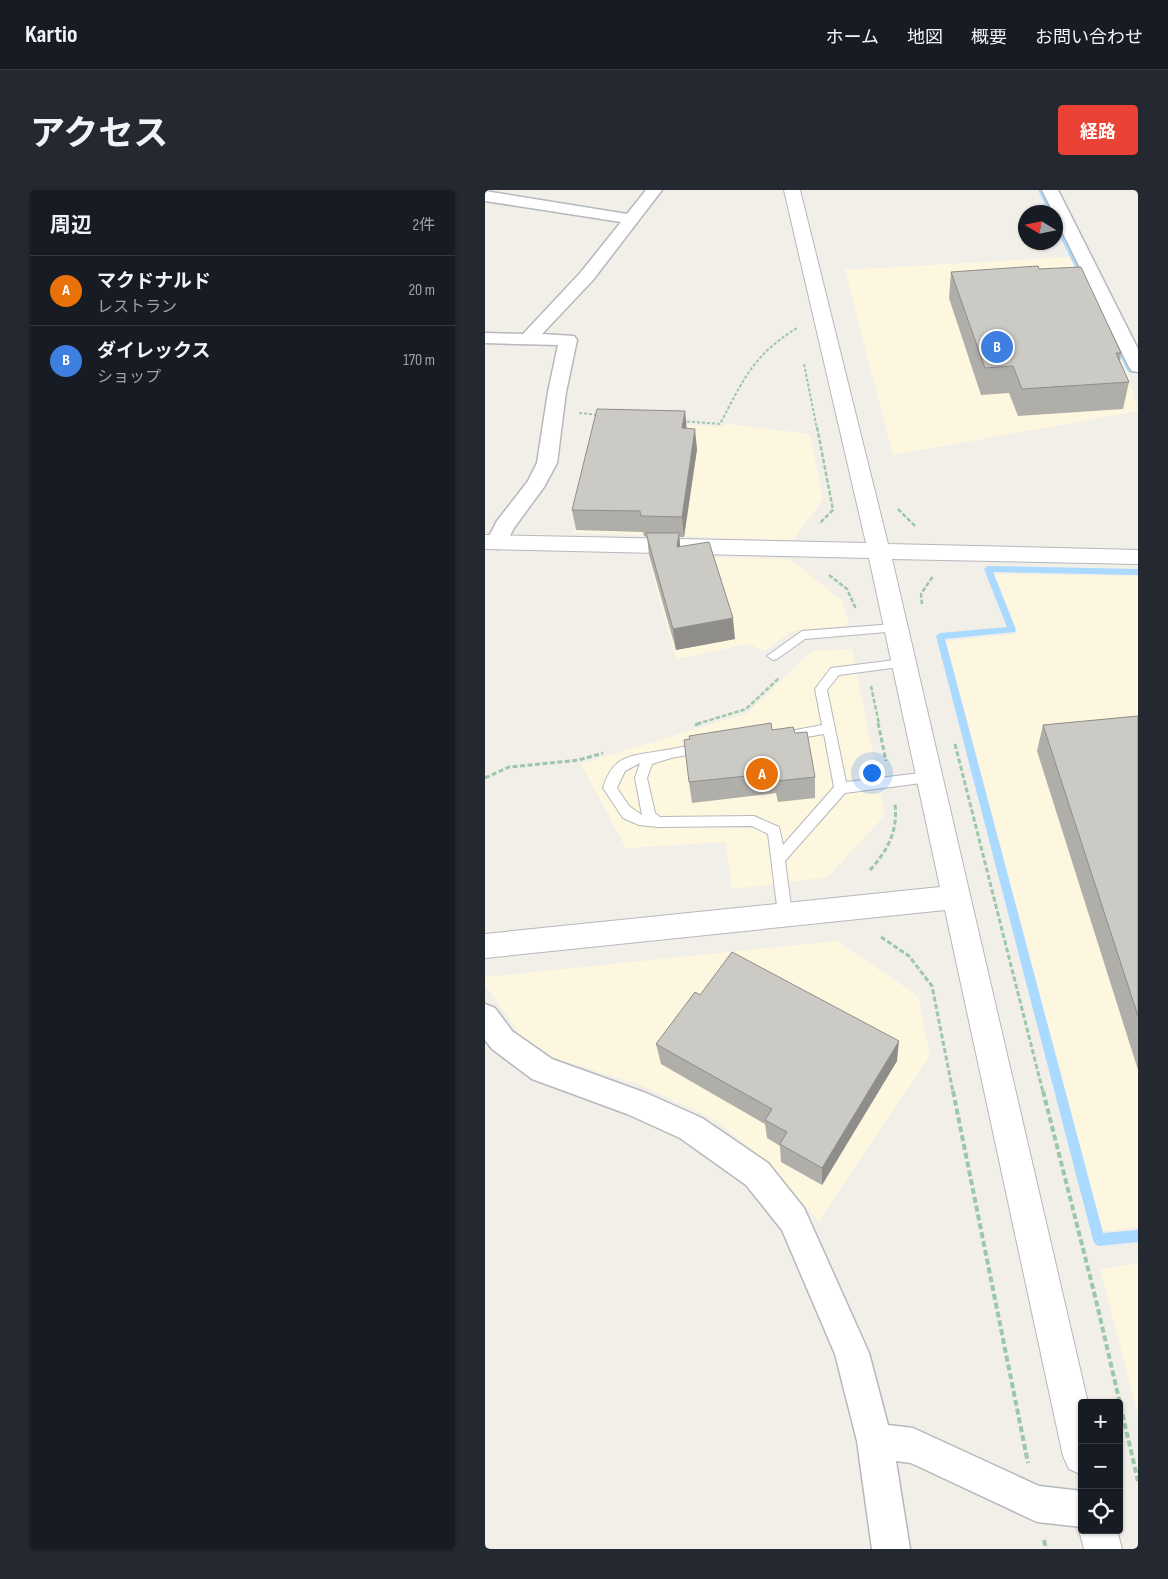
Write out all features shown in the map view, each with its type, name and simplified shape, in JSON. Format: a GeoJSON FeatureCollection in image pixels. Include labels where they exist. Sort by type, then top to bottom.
{"type":"FeatureCollection","features":[{"type":"Feature","properties":{"kind":"street"},"geometry":{"type":"LineString","coordinates":[[528,339],[587,276],[654,190]]}},
{"type":"Feature","properties":{"kind":"street"},"geometry":{"type":"LineString","coordinates":[[792,190],[878,552],[1079,1444]]}},
{"type":"Feature","properties":{"kind":"street"},"geometry":{"type":"LineString","coordinates":[[1050,190],[1138,367]]}},
{"type":"Feature","properties":{"kind":"street"},"geometry":{"type":"LineString","coordinates":[[485,196],[631,219]]}},
{"type":"Feature","properties":{"kind":"street"},"geometry":{"type":"LineString","coordinates":[[485,338],[568,340],[554,412],[547,463],[537,482],[491,542]]}},
{"type":"Feature","properties":{"kind":"street"},"geometry":{"type":"LineString","coordinates":[[491,542],[1138,557]]}},
{"type":"Feature","properties":{"kind":"street"},"geometry":{"type":"LineString","coordinates":[[485,946],[956,897]]}},
{"type":"Feature","properties":{"kind":"street"},"geometry":{"type":"LineString","coordinates":[[485,1017],[502,1040],[542,1069],[635,1104],[691,1128],[757,1174],[793,1219],[852,1353],[875,1441],[891,1549]]}},
{"type":"Feature","properties":{"kind":"street"},"geometry":{"type":"LineString","coordinates":[[875,1441],[913,1446],[1037,1504],[1078,1509]]}},
{"type":"Feature","properties":{"kind":"street"},"geometry":{"type":"LineString","coordinates":[[1100,1534],[1103,1549]]}},
{"type":"Feature","properties":{"kind":"lane"},"geometry":{"type":"LineString","coordinates":[[773,656],[802,635],[895,628]]}},
{"type":"Feature","properties":{"kind":"lane"},"geometry":{"type":"LineString","coordinates":[[841,788],[821,689],[835,671],[903,662]]}},
{"type":"Feature","properties":{"kind":"lane"},"geometry":{"type":"LineString","coordinates":[[773,738],[829,729]]}},
{"type":"Feature","properties":{"kind":"lane"},"geometry":{"type":"LineString","coordinates":[[717,746],[629,760],[618,768],[610,788],[627,814],[637,821],[754,820],[774,831],[785,914]]}},
{"type":"Feature","properties":{"kind":"lane"},"geometry":{"type":"LineString","coordinates":[[658,822],[649,816],[641,778],[647,761],[670,753]]}},
{"type":"Feature","properties":{"kind":"lane"},"geometry":{"type":"LineString","coordinates":[[778,860],[841,788],[929,777]]}},
{"type":"Feature","properties":{"kind":"path"},"geometry":{"type":"LineString","coordinates":[[681,421],[720,424],[748,370],[773,343],[797,328],[795,319]]}},
{"type":"Feature","properties":{"kind":"path"},"geometry":{"type":"LineString","coordinates":[[803,357],[833,510],[813,530]]}},
{"type":"Feature","properties":{"kind":"path"},"geometry":{"type":"LineString","coordinates":[[554,412],[603,415]]}},
{"type":"Feature","properties":{"kind":"path"},"geometry":{"type":"LineString","coordinates":[[895,506],[916,528],[924,531]]}},
{"type":"Feature","properties":{"kind":"path"},"geometry":{"type":"LineString","coordinates":[[823,572],[845,585],[853,596],[860,630]]}},
{"type":"Feature","properties":{"kind":"path"},"geometry":{"type":"LineString","coordinates":[[922,608],[921,594],[935,574]]}},
{"type":"Feature","properties":{"kind":"path"},"geometry":{"type":"LineString","coordinates":[[867,667],[897,818],[888,850],[870,870]]}},
{"type":"Feature","properties":{"kind":"path"},"geometry":{"type":"LineString","coordinates":[[691,726],[746,709],[781,675]]}},
{"type":"Feature","properties":{"kind":"path"},"geometry":{"type":"LineString","coordinates":[[955,742],[1096,1300],[1138,1481]]}},
{"type":"Feature","properties":{"kind":"path"},"geometry":{"type":"LineString","coordinates":[[485,778],[509,767],[579,760],[607,752]]}},
{"type":"Feature","properties":{"kind":"path"},"geometry":{"type":"LineString","coordinates":[[881,937],[909,956],[931,986],[1046,1549]]}},
{"type":"Feature","properties":{"kind":"shaded area"},"geometry":{"type":"Polygon","coordinates":[[[1069,257],[1128,374],[1138,411],[893,455],[845,270],[1069,257]]]}},
{"type":"Feature","properties":{"kind":"shaded area"},"geometry":{"type":"Polygon","coordinates":[[[599,418],[720,427],[728,424],[810,434],[823,499],[793,540],[573,533],[599,418]]]}},
{"type":"Feature","properties":{"kind":"shaded area"},"geometry":{"type":"Polygon","coordinates":[[[648,556],[790,559],[842,601],[849,625],[792,631],[764,651],[749,644],[676,659],[648,556]]]}},
{"type":"Feature","properties":{"kind":"shaded area"},"geometry":{"type":"Polygon","coordinates":[[[995,574],[1138,576],[1138,1227],[1103,1231],[946,641],[1018,634],[995,574]]]}},
{"type":"Feature","properties":{"kind":"shaded area"},"geometry":{"type":"Polygon","coordinates":[[[852,649],[885,815],[828,877],[732,889],[726,842],[626,848],[581,764],[748,713],[812,651],[852,649]]]}},
{"type":"Feature","properties":{"kind":"shaded area"},"geometry":{"type":"Polygon","coordinates":[[[836,941],[918,996],[930,1056],[819,1221],[755,1152],[714,1119],[640,1085],[555,1058],[520,1035],[485,984],[485,977],[836,941]]]}},
{"type":"Feature","properties":{"kind":"shaded area"},"geometry":{"type":"Polygon","coordinates":[[[1138,1263],[1138,1415],[1100,1269],[1138,1263]]]}},
{"type":"Feature","properties":{"kind":"building"},"geometry":{"type":"Polygon","coordinates":[[[1038,266],[1039,269],[1081,267],[1121,353],[1116,353],[1129,382],[1022,389],[1013,366],[985,368],[951,272],[1038,266]]]}},
{"type":"Feature","properties":{"kind":"building"},"geometry":{"type":"Polygon","coordinates":[[[597,409],[685,411],[682,428],[695,429],[682,517],[641,516],[640,511],[572,510],[597,409]]]}},
{"type":"Feature","properties":{"kind":"building"},"geometry":{"type":"Polygon","coordinates":[[[646,533],[679,533],[677,547],[709,542],[733,618],[673,629],[646,533]]]}},
{"type":"Feature","properties":{"kind":"building"},"geometry":{"type":"Polygon","coordinates":[[[1138,716],[1138,1016],[1043,725],[1138,716]]]}},
{"type":"Feature","properties":{"kind":"building"},"geometry":{"type":"Polygon","coordinates":[[[771,723],[772,730],[793,727],[795,733],[807,732],[815,777],[777,781],[775,773],[689,782],[684,740],[690,739],[689,736],[771,723]]]}},
{"type":"Feature","properties":{"kind":"building"},"geometry":{"type":"Polygon","coordinates":[[[732,952],[899,1041],[822,1168],[780,1144],[787,1132],[765,1120],[772,1109],[656,1044],[695,992],[700,995],[732,952]]]}},
{"type":"Feature","properties":{"kind":"waterway"},"geometry":{"type":"LineString","coordinates":[[1041,190],[1048,205]]}},
{"type":"Feature","properties":{"kind":"waterway"},"geometry":{"type":"LineString","coordinates":[[1063,236],[1084,278]]}},
{"type":"Feature","properties":{"kind":"waterway"},"geometry":{"type":"LineString","coordinates":[[1116,342],[1131,372]]}},
{"type":"Feature","properties":{"kind":"waterway"},"geometry":{"type":"LineString","coordinates":[[1138,572],[988,569],[1012,630],[940,636],[1099,1240],[1138,1236]]}},
{"type":"Feature","properties":{"kind":"place","name":"ダイレックス"},"geometry":{"type":"Point","coordinates":[997,347]}},
{"type":"Feature","properties":{"kind":"place","name":"マクドナルド"},"geometry":{"type":"Point","coordinates":[762,774]}}]}
